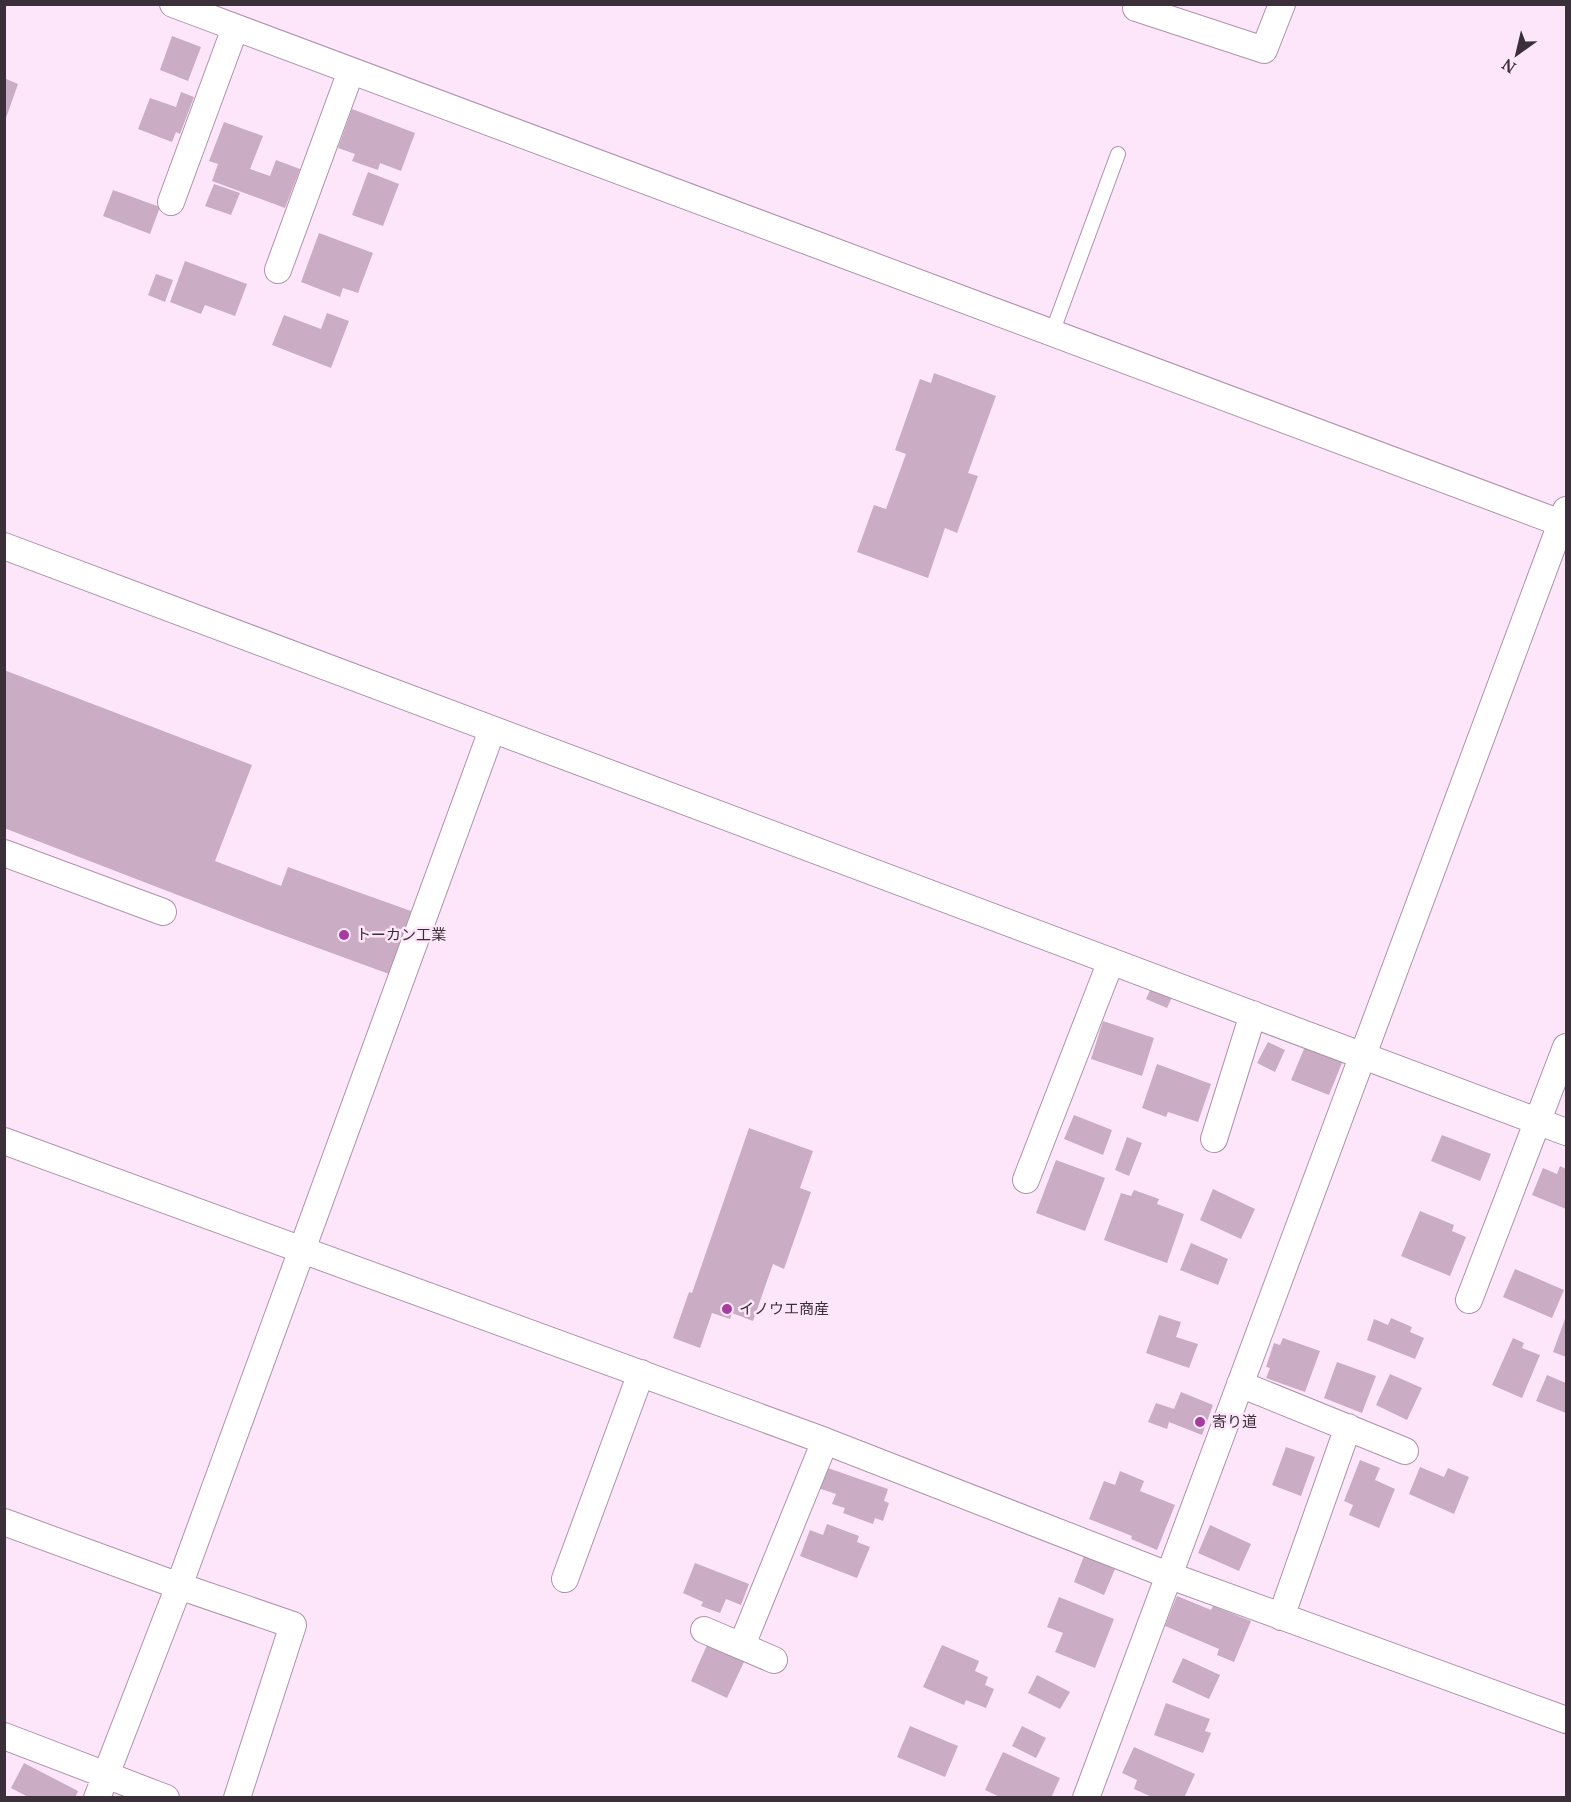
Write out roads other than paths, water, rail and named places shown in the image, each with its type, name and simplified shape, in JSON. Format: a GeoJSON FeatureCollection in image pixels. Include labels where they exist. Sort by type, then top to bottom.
{"type":"FeatureCollection","features":[{"type":"Feature","properties":{"kind":"street"},"geometry":{"type":"LineString","coordinates":[[173,4],[1052,333],[1565,519],[1086,1797]]}},
{"type":"Feature","properties":{"kind":"street"},"geometry":{"type":"LineString","coordinates":[[1138,4],[1136,8],[1264,50],[1282,4]]}},
{"type":"Feature","properties":{"kind":"street"},"geometry":{"type":"LineString","coordinates":[[171,202],[235,28]]}},
{"type":"Feature","properties":{"kind":"street"},"geometry":{"type":"LineString","coordinates":[[278,270],[351,71]]}},
{"type":"Feature","properties":{"kind":"street"},"geometry":{"type":"LineString","coordinates":[[4,546],[1566,1132]]}},
{"type":"Feature","properties":{"kind":"street"},"geometry":{"type":"LineString","coordinates":[[101,1786],[178,1586],[492,730]]}},
{"type":"Feature","properties":{"kind":"street"},"geometry":{"type":"LineString","coordinates":[[4,853],[163,912]]}},
{"type":"Feature","properties":{"kind":"street"},"geometry":{"type":"LineString","coordinates":[[1026,1180],[1111,961]]}},
{"type":"Feature","properties":{"kind":"street"},"geometry":{"type":"LineString","coordinates":[[1214,1139],[1253,1014]]}},
{"type":"Feature","properties":{"kind":"street"},"geometry":{"type":"LineString","coordinates":[[1469,1300],[1566,1047]]}},
{"type":"Feature","properties":{"kind":"street"},"geometry":{"type":"LineString","coordinates":[[4,1141],[825,1441],[1168,1575],[1566,1720]]}},
{"type":"Feature","properties":{"kind":"street"},"geometry":{"type":"LineString","coordinates":[[565,1579],[641,1373]]}},
{"type":"Feature","properties":{"kind":"street"},"geometry":{"type":"LineString","coordinates":[[1240,1384],[1405,1450]]}},
{"type":"Feature","properties":{"kind":"street"},"geometry":{"type":"LineString","coordinates":[[1281,1617],[1347,1427]]}},
{"type":"Feature","properties":{"kind":"street"},"geometry":{"type":"LineString","coordinates":[[742,1645],[825,1441]]}},
{"type":"Feature","properties":{"kind":"street"},"geometry":{"type":"LineString","coordinates":[[4,1522],[178,1586],[293,1625],[237,1797]]}},
{"type":"Feature","properties":{"kind":"street"},"geometry":{"type":"LineString","coordinates":[[704,1630],[774,1660]]}},
{"type":"Feature","properties":{"kind":"street"},"geometry":{"type":"LineString","coordinates":[[4,1736],[101,1786],[166,1797]]}},
{"type":"Feature","properties":{"kind":"lane"},"geometry":{"type":"LineString","coordinates":[[1052,333],[1118,154]]}},
{"type":"Feature","properties":{"kind":"place","name":"トーカン工業"},"geometry":{"type":"Point","coordinates":[344,935]}},
{"type":"Feature","properties":{"kind":"place","name":"イノウエ商産"},"geometry":{"type":"Point","coordinates":[727,1309]}},
{"type":"Feature","properties":{"kind":"place","name":"寄り道"},"geometry":{"type":"Point","coordinates":[1200,1422]}}]}
